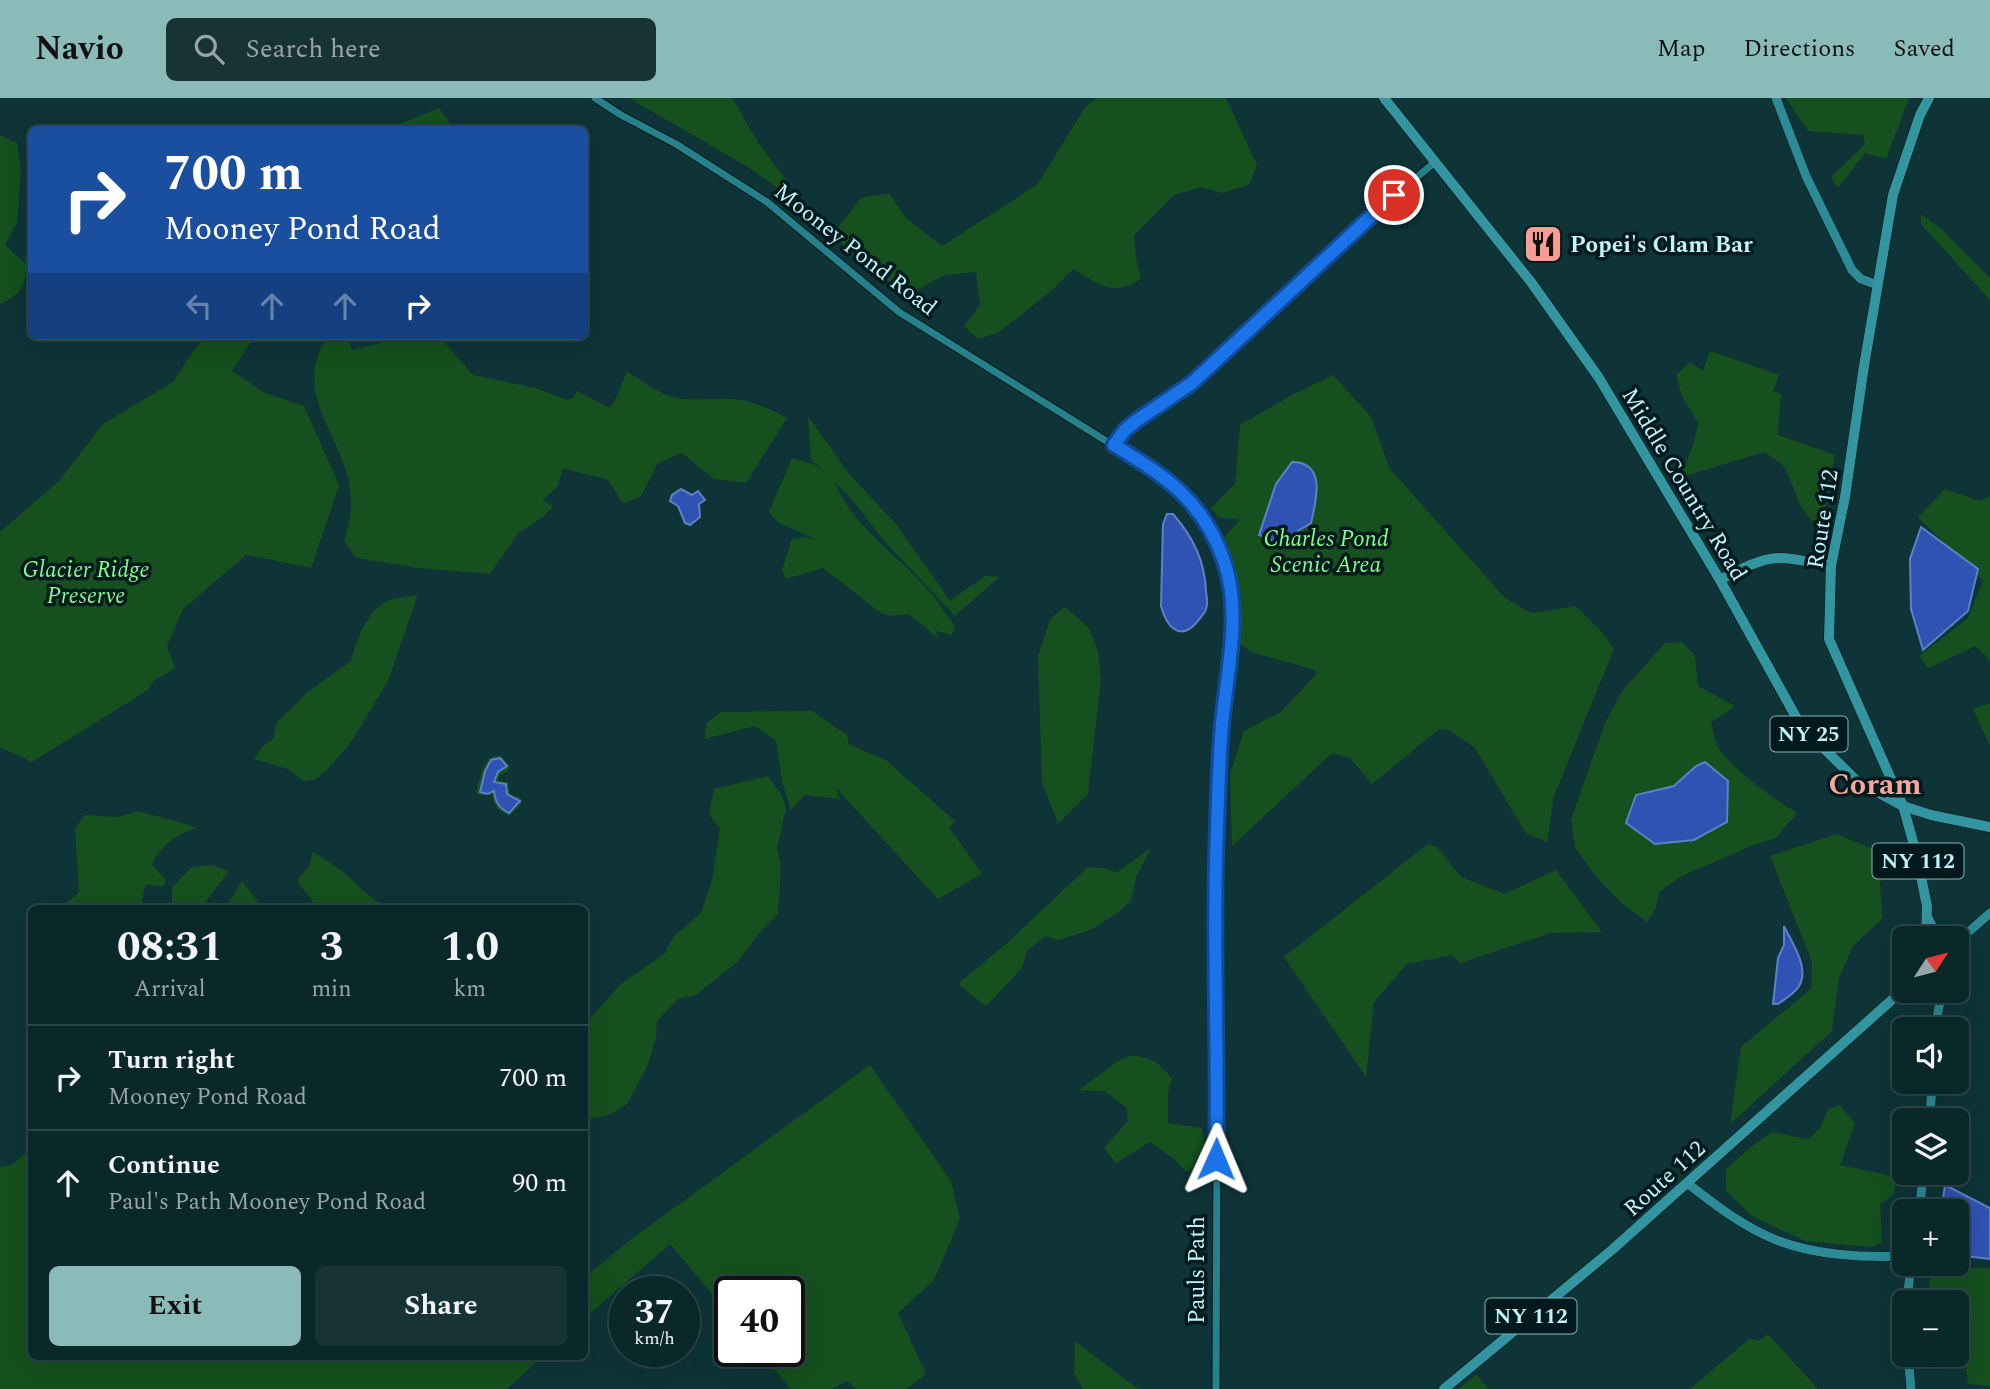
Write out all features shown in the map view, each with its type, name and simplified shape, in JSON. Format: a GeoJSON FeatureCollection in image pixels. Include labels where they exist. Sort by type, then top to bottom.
{"type":"FeatureCollection","features":[{"type":"Feature","properties":{"kind":"main road","name":"Middle Country Road"},"geometry":{"type":"LineString","coordinates":[[1384,98],[1531,282],[1574,341],[1720,580],[1801,726],[1857,781],[1903,806],[1931,815],[1990,827]]}},
{"type":"Feature","properties":{"kind":"main road"},"geometry":{"type":"LineString","coordinates":[[1776,98],[1807,176],[1852,270],[1861,279],[1878,285]]}},
{"type":"Feature","properties":{"kind":"main road","name":"Route 112"},"geometry":{"type":"LineString","coordinates":[[1927,926],[1927,906],[1903,806],[1829,639],[1831,566],[1846,492],[1893,195],[1920,115],[1929,98]]}},
{"type":"Feature","properties":{"kind":"main road"},"geometry":{"type":"LineString","coordinates":[[1720,580],[1757,561],[1771,557],[1831,566]]}},
{"type":"Feature","properties":{"kind":"main road"},"geometry":{"type":"LineString","coordinates":[[1969,933],[1990,913]]}},
{"type":"Feature","properties":{"kind":"main road"},"geometry":{"type":"LineString","coordinates":[[1927,917],[1932,926]]}},
{"type":"Feature","properties":{"kind":"main road","name":"Route 112"},"geometry":{"type":"LineString","coordinates":[[1444,1389],[1613,1249],[1892,1000]]}},
{"type":"Feature","properties":{"kind":"main road"},"geometry":{"type":"LineString","coordinates":[[1687,1183],[1731,1216],[1775,1240],[1825,1252],[1892,1257]]}},
{"type":"Feature","properties":{"kind":"main road"},"geometry":{"type":"LineString","coordinates":[[1909,1367],[1911,1389]]}},
{"type":"Feature","properties":{"kind":"street","name":"Mooney Pond Road"},"geometry":{"type":"LineString","coordinates":[[595,98],[676,144],[767,202],[899,312],[1114,445]]}},
{"type":"Feature","properties":{"kind":"street"},"geometry":{"type":"LineString","coordinates":[[1114,445],[1136,421],[1192,383],[1355,229],[1435,162]]}},
{"type":"Feature","properties":{"kind":"street","name":"Pauls Path"},"geometry":{"type":"LineString","coordinates":[[1114,445],[1184,494],[1203,515],[1224,561],[1230,586],[1232,620],[1222,733],[1214,923],[1216,1389]]}},
{"type":"Feature","properties":{"kind":"green space"},"geometry":{"type":"Polygon","coordinates":[[[629,98],[732,98],[759,144],[790,185],[780,190],[748,167],[629,98]]]}},
{"type":"Feature","properties":{"kind":"green space"},"geometry":{"type":"Polygon","coordinates":[[[1097,98],[1226,98],[1257,165],[1249,185],[1221,193],[1202,187],[1174,195],[1134,235],[1141,279],[1121,287],[1106,287],[1073,269],[1050,292],[999,332],[978,339],[964,326],[980,305],[976,272],[945,275],[905,296],[845,250],[836,230],[861,198],[889,193],[906,218],[942,246],[1037,185],[1086,106],[1097,98]]]}},
{"type":"Feature","properties":{"kind":"green space"},"geometry":{"type":"Polygon","coordinates":[[[1786,98],[1909,98],[1886,159],[1865,153],[1838,188],[1831,177],[1865,144],[1863,135],[1808,131],[1786,98]]]}},
{"type":"Feature","properties":{"kind":"green space"},"geometry":{"type":"Polygon","coordinates":[[[439,108],[452,126],[394,126],[439,108]]]}},
{"type":"Feature","properties":{"kind":"green space"},"geometry":{"type":"Polygon","coordinates":[[[0,135],[17,143],[21,171],[17,223],[5,245],[27,265],[20,290],[0,305],[0,135]]]}},
{"type":"Feature","properties":{"kind":"green space"},"geometry":{"type":"Polygon","coordinates":[[[1921,214],[1941,229],[1990,278],[1990,300],[1921,224],[1921,214]]]}},
{"type":"Feature","properties":{"kind":"green space","name":"Glacier Ridge Preserve"},"geometry":{"type":"Polygon","coordinates":[[[204,340],[252,340],[232,371],[265,393],[304,406],[339,485],[311,568],[246,555],[183,609],[167,646],[175,668],[152,682],[148,690],[32,762],[0,747],[0,532],[59,481],[103,424],[173,382],[204,340]]]}},
{"type":"Feature","properties":{"kind":"green space"},"geometry":{"type":"Polygon","coordinates":[[[326,340],[348,340],[352,350],[393,340],[442,340],[473,375],[536,388],[567,400],[573,398],[577,391],[610,408],[627,371],[670,396],[741,400],[787,418],[746,483],[714,479],[682,453],[658,463],[641,496],[623,504],[608,480],[563,468],[558,486],[543,500],[553,506],[543,517],[518,533],[490,574],[418,568],[356,558],[344,541],[351,512],[349,483],[316,393],[314,375],[318,356],[326,340]]]}},
{"type":"Feature","properties":{"kind":"green space"},"geometry":{"type":"Polygon","coordinates":[[[1710,351],[1779,375],[1773,392],[1781,393],[1778,435],[1835,455],[1821,533],[1801,507],[1785,467],[1765,452],[1681,477],[1698,423],[1682,396],[1676,375],[1690,362],[1703,371],[1710,351]]]}},
{"type":"Feature","properties":{"kind":"green space","name":"Charles Pond Scenic Area"},"geometry":{"type":"Polygon","coordinates":[[[1333,375],[1371,417],[1390,469],[1505,598],[1531,613],[1576,606],[1602,632],[1614,649],[1554,796],[1547,842],[1526,833],[1475,748],[1449,730],[1439,729],[1372,784],[1350,758],[1332,753],[1232,846],[1230,774],[1244,731],[1281,712],[1316,674],[1315,670],[1252,652],[1240,644],[1240,629],[1232,628],[1225,559],[1220,542],[1240,520],[1218,517],[1211,508],[1235,484],[1240,425],[1333,375]]]}},
{"type":"Feature","properties":{"kind":"green space"},"geometry":{"type":"Polygon","coordinates":[[[808,416],[849,474],[896,524],[950,601],[985,576],[999,577],[955,616],[886,543],[850,497],[834,482],[864,527],[932,595],[955,626],[952,635],[935,631],[939,639],[909,614],[890,616],[881,613],[823,568],[786,579],[782,570],[792,539],[803,537],[817,540],[779,523],[769,512],[792,458],[815,465],[825,473],[811,459],[808,416]]]}},
{"type":"Feature","properties":{"kind":"green space"},"geometry":{"type":"Polygon","coordinates":[[[1945,489],[1980,501],[1990,496],[1990,661],[1976,646],[1928,668],[1919,656],[1968,618],[1983,581],[1918,517],[1945,489]]]}},
{"type":"Feature","properties":{"kind":"green space"},"geometry":{"type":"Polygon","coordinates":[[[418,595],[387,683],[349,745],[325,772],[314,780],[303,781],[288,769],[254,759],[262,747],[273,739],[277,722],[308,692],[351,661],[364,626],[375,610],[390,600],[418,595]]]}},
{"type":"Feature","properties":{"kind":"green space"},"geometry":{"type":"Polygon","coordinates":[[[1065,607],[1088,627],[1098,651],[1101,679],[1088,794],[1058,824],[1042,782],[1038,657],[1051,618],[1065,607]]]}},
{"type":"Feature","properties":{"kind":"green space"},"geometry":{"type":"Polygon","coordinates":[[[1682,642],[1695,656],[1698,686],[1735,706],[1711,722],[1719,749],[1745,776],[1797,813],[1776,838],[1682,876],[1660,891],[1655,910],[1647,922],[1622,903],[1599,880],[1575,848],[1571,819],[1606,721],[1622,691],[1665,643],[1682,642]],[[1705,762],[1696,766],[1674,786],[1636,795],[1727,781],[1705,762]]]}},
{"type":"Feature","properties":{"kind":"green space"},"geometry":{"type":"Polygon","coordinates":[[[1990,703],[1990,746],[1973,709],[1990,703]]]}},
{"type":"Feature","properties":{"kind":"green space"},"geometry":{"type":"Polygon","coordinates":[[[812,711],[847,735],[849,744],[887,761],[955,821],[949,827],[982,874],[938,899],[836,788],[840,799],[805,795],[791,810],[782,781],[776,741],[755,726],[705,739],[706,723],[721,712],[812,711]]]}},
{"type":"Feature","properties":{"kind":"green space"},"geometry":{"type":"Polygon","coordinates":[[[500,755],[510,766],[498,780],[508,782],[510,793],[522,800],[520,806],[509,816],[497,808],[492,795],[478,795],[476,792],[482,770],[489,758],[500,755]]]}},
{"type":"Feature","properties":{"kind":"green space"},"geometry":{"type":"Polygon","coordinates":[[[768,776],[781,794],[786,808],[777,848],[781,866],[778,914],[737,962],[696,995],[678,999],[657,1021],[656,1038],[647,1067],[627,1104],[609,1115],[588,1119],[588,1021],[621,984],[664,954],[674,936],[701,913],[712,880],[720,829],[709,814],[714,789],[768,776]]]}},
{"type":"Feature","properties":{"kind":"green space"},"geometry":{"type":"Polygon","coordinates":[[[139,811],[197,828],[183,833],[159,852],[152,865],[166,880],[163,887],[146,884],[142,905],[64,905],[79,892],[75,828],[85,815],[117,817],[139,811]]]}},
{"type":"Feature","properties":{"kind":"green space"},"geometry":{"type":"Polygon","coordinates":[[[1837,834],[1892,857],[1891,868],[1880,882],[1882,919],[1853,946],[1839,978],[1832,1031],[1730,1124],[1741,1047],[1811,989],[1812,962],[1770,856],[1837,834]]]}},
{"type":"Feature","properties":{"kind":"green space"},"geometry":{"type":"Polygon","coordinates":[[[1428,844],[1437,847],[1461,877],[1504,894],[1556,870],[1602,932],[1551,933],[1460,963],[1452,955],[1407,964],[1374,1002],[1366,1077],[1284,957],[1428,844]]]}},
{"type":"Feature","properties":{"kind":"green space"},"geometry":{"type":"Polygon","coordinates":[[[1151,848],[1136,877],[1131,901],[1092,929],[1059,940],[1045,936],[1027,951],[1022,968],[986,1006],[958,984],[1006,944],[1088,867],[1105,868],[1116,873],[1151,848]]]}},
{"type":"Feature","properties":{"kind":"green space"},"geometry":{"type":"Polygon","coordinates":[[[313,852],[341,870],[374,900],[385,905],[316,905],[298,879],[309,866],[313,852]]]}},
{"type":"Feature","properties":{"kind":"green space"},"geometry":{"type":"Polygon","coordinates":[[[212,865],[229,871],[203,905],[172,905],[172,887],[192,867],[212,865]]]}},
{"type":"Feature","properties":{"kind":"green space"},"geometry":{"type":"Polygon","coordinates":[[[242,881],[261,905],[229,905],[242,881]]]}},
{"type":"Feature","properties":{"kind":"green space"},"geometry":{"type":"Polygon","coordinates":[[[1135,1055],[1155,1061],[1172,1078],[1168,1093],[1168,1123],[1202,1128],[1207,1156],[1187,1172],[1150,1142],[1116,1163],[1104,1148],[1128,1121],[1126,1107],[1104,1091],[1079,1090],[1121,1059],[1135,1055]]]}},
{"type":"Feature","properties":{"kind":"green space"},"geometry":{"type":"Polygon","coordinates":[[[870,1065],[951,1181],[960,1219],[934,1280],[898,1313],[926,1374],[906,1389],[857,1389],[847,1381],[831,1389],[791,1389],[772,1367],[805,1367],[805,1276],[714,1276],[714,1297],[700,1280],[700,1276],[697,1276],[670,1244],[633,1276],[609,1276],[609,1297],[588,1315],[588,1275],[633,1238],[870,1065]]]}},
{"type":"Feature","properties":{"kind":"green space"},"geometry":{"type":"Polygon","coordinates":[[[1840,1105],[1855,1123],[1840,1165],[1892,1176],[1892,1185],[1895,1185],[1893,1195],[1880,1204],[1882,1242],[1872,1247],[1805,1241],[1752,1216],[1726,1191],[1726,1169],[1752,1146],[1772,1132],[1808,1139],[1821,1127],[1828,1109],[1840,1105]]]}},
{"type":"Feature","properties":{"kind":"green space"},"geometry":{"type":"Polygon","coordinates":[[[28,1151],[28,1360],[539,1360],[507,1389],[0,1389],[0,1167],[11,1165],[28,1151]]]}},
{"type":"Feature","properties":{"kind":"green space"},"geometry":{"type":"Polygon","coordinates":[[[1969,1268],[1990,1268],[1990,1386],[1968,1384],[1966,1367],[1969,1367],[1969,1290],[1929,1290],[1930,1276],[1969,1276],[1969,1268]]]}},
{"type":"Feature","properties":{"kind":"green space"},"geometry":{"type":"Polygon","coordinates":[[[1768,1334],[1818,1389],[1690,1389],[1749,1339],[1759,1341],[1768,1334]]]}},
{"type":"Feature","properties":{"kind":"green space"},"geometry":{"type":"Polygon","coordinates":[[[1075,1341],[1141,1389],[1083,1389],[1074,1373],[1075,1341]]]}},
{"type":"Feature","properties":{"kind":"green space"},"geometry":{"type":"Polygon","coordinates":[[[1476,1375],[1489,1389],[1459,1389],[1476,1375]]]}},
{"type":"Feature","properties":{"kind":"water"},"geometry":{"type":"Polygon","coordinates":[[[1292,462],[1303,464],[1315,475],[1315,504],[1311,523],[1278,543],[1259,535],[1276,484],[1292,462]]]}},
{"type":"Feature","properties":{"kind":"water"},"geometry":{"type":"Polygon","coordinates":[[[681,489],[692,495],[698,491],[705,500],[699,504],[700,517],[690,525],[685,523],[678,506],[670,501],[672,495],[681,489]]]}},
{"type":"Feature","properties":{"kind":"water"},"geometry":{"type":"Polygon","coordinates":[[[1167,514],[1173,514],[1192,541],[1205,581],[1205,611],[1197,622],[1184,631],[1174,629],[1170,625],[1161,606],[1163,524],[1167,514]]]}},
{"type":"Feature","properties":{"kind":"water"},"geometry":{"type":"Polygon","coordinates":[[[1921,527],[1978,569],[1968,611],[1923,650],[1911,609],[1910,559],[1921,527]]]}},
{"type":"Feature","properties":{"kind":"water"},"geometry":{"type":"Polygon","coordinates":[[[500,758],[507,766],[498,772],[494,782],[506,784],[507,794],[520,801],[509,813],[498,804],[494,791],[487,794],[480,792],[491,760],[500,758]]]}},
{"type":"Feature","properties":{"kind":"water"},"geometry":{"type":"Polygon","coordinates":[[[1705,762],[1728,781],[1727,822],[1694,840],[1655,844],[1626,823],[1636,795],[1674,786],[1696,766],[1705,762]]]}},
{"type":"Feature","properties":{"kind":"water"},"geometry":{"type":"Polygon","coordinates":[[[1784,926],[1802,966],[1801,983],[1778,1004],[1773,1004],[1778,958],[1784,945],[1784,926]]]}},
{"type":"Feature","properties":{"kind":"water"},"geometry":{"type":"Polygon","coordinates":[[[1945,1185],[1990,1208],[1990,1259],[1969,1256],[1969,1199],[1943,1199],[1945,1185]]]}},
{"type":"Feature","properties":{"kind":"place","name":"Popei's Clam Bar"},"geometry":{"type":"Point","coordinates":[1543,244]}},
{"type":"Feature","properties":{"kind":"district","name":"Coram"},"geometry":{"type":"Point","coordinates":[1875,784]}},
{"type":"Feature","properties":{"kind":"route"},"geometry":{"type":"LineString","coordinates":[[1216,1159],[1214,923],[1222,733],[1232,620],[1230,586],[1224,561],[1203,515],[1184,494],[1114,445],[1136,421],[1192,383],[1394,195]]}}]}
